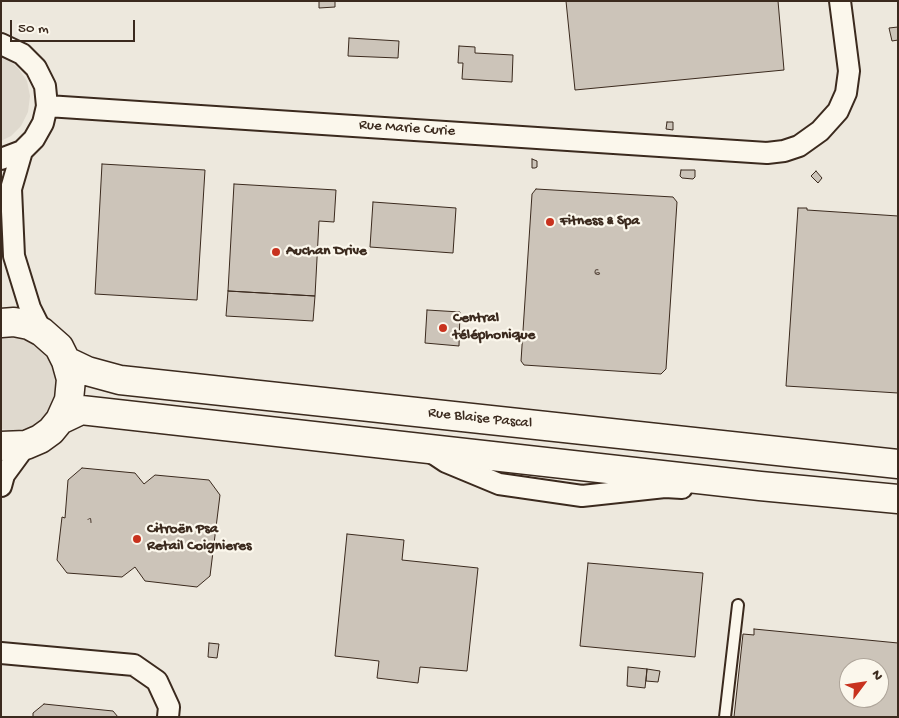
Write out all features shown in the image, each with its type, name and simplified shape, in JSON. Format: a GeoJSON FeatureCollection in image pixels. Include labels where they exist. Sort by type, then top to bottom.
{"type":"FeatureCollection","features":[{"type":"Feature","properties":{"kind":"street","name":"Rue Marie Curie"},"geometry":{"type":"LineString","coordinates":[[47,106],[767,153],[784,151],[799,146],[820,131],[838,110],[846,93],[849,71],[840,1]]}},
{"type":"Feature","properties":{"kind":"street"},"geometry":{"type":"LineString","coordinates":[[1,44],[22,54],[36,68],[45,86],[47,106],[43,123],[34,139],[22,151],[1,159]]}},
{"type":"Feature","properties":{"kind":"street"},"geometry":{"type":"LineString","coordinates":[[22,151],[11,190],[14,256],[30,308],[42,332]]}},
{"type":"Feature","properties":{"kind":"street"},"geometry":{"type":"LineString","coordinates":[[1,323],[14,322],[42,332],[59,347],[66,361],[71,379],[69,400],[60,420],[51,431],[40,439],[14,445],[1,486]]}},
{"type":"Feature","properties":{"kind":"street","name":"Rue Blaise Pascal"},"geometry":{"type":"LineString","coordinates":[[66,361],[87,371],[120,380],[898,464]]}},
{"type":"Feature","properties":{"kind":"street"},"geometry":{"type":"LineString","coordinates":[[60,420],[81,410],[760,486],[898,499]]}},
{"type":"Feature","properties":{"kind":"street"},"geometry":{"type":"LineString","coordinates":[[1,653],[134,665],[157,681],[170,707],[168,717]]}},
{"type":"Feature","properties":{"kind":"lane"},"geometry":{"type":"LineString","coordinates":[[725,717],[738,605]]}},
{"type":"Feature","properties":{"kind":"shaded area"},"geometry":{"type":"Polygon","coordinates":[[[1,1],[898,1],[898,717],[1,717],[1,1]]]}},
{"type":"Feature","properties":{"kind":"shaded area"},"geometry":{"type":"Polygon","coordinates":[[[1,57],[7,59],[18,68],[27,81],[30,96],[28,112],[21,126],[11,136],[1,141],[1,57]]]}},
{"type":"Feature","properties":{"kind":"shaded area"},"geometry":{"type":"Polygon","coordinates":[[[1,331],[44,343],[60,372],[55,404],[45,418],[30,427],[15,431],[1,429],[1,331]]]}},
{"type":"Feature","properties":{"kind":"building"},"geometry":{"type":"Polygon","coordinates":[[[319,1],[335,1],[335,7],[319,8],[319,1]]]}},
{"type":"Feature","properties":{"kind":"building"},"geometry":{"type":"Polygon","coordinates":[[[566,1],[778,1],[784,70],[575,90],[566,1]]]}},
{"type":"Feature","properties":{"kind":"building"},"geometry":{"type":"Polygon","coordinates":[[[898,27],[898,40],[892,41],[889,28],[898,27]]]}},
{"type":"Feature","properties":{"kind":"building"},"geometry":{"type":"Polygon","coordinates":[[[349,38],[399,41],[398,58],[348,56],[349,38]]]}},
{"type":"Feature","properties":{"kind":"building"},"geometry":{"type":"Polygon","coordinates":[[[459,46],[475,47],[475,53],[513,55],[512,82],[462,79],[463,63],[458,63],[459,46]]]}},
{"type":"Feature","properties":{"kind":"building"},"geometry":{"type":"Polygon","coordinates":[[[667,122],[673,122],[673,130],[666,129],[667,122]]]}},
{"type":"Feature","properties":{"kind":"building"},"geometry":{"type":"Polygon","coordinates":[[[532,159],[537,161],[537,167],[535,168],[532,168],[532,159]]]}},
{"type":"Feature","properties":{"kind":"building"},"geometry":{"type":"Polygon","coordinates":[[[102,164],[205,170],[197,300],[95,294],[102,164]]]}},
{"type":"Feature","properties":{"kind":"building"},"geometry":{"type":"Polygon","coordinates":[[[681,170],[695,170],[695,177],[693,179],[682,178],[680,176],[681,170]]]}},
{"type":"Feature","properties":{"kind":"building"},"geometry":{"type":"Polygon","coordinates":[[[816,171],[822,178],[818,183],[811,176],[816,171]]]}},
{"type":"Feature","properties":{"kind":"building"},"geometry":{"type":"Polygon","coordinates":[[[234,184],[336,190],[334,222],[319,221],[315,296],[228,291],[234,184]]]}},
{"type":"Feature","properties":{"kind":"building"},"geometry":{"type":"Polygon","coordinates":[[[536,189],[673,197],[677,202],[666,369],[661,374],[524,365],[521,361],[532,194],[536,189]]]}},
{"type":"Feature","properties":{"kind":"building"},"geometry":{"type":"Polygon","coordinates":[[[373,202],[456,208],[453,253],[370,247],[373,202]]]}},
{"type":"Feature","properties":{"kind":"building"},"geometry":{"type":"Polygon","coordinates":[[[798,208],[898,216],[898,393],[786,386],[798,208]]]}},
{"type":"Feature","properties":{"kind":"building"},"geometry":{"type":"Polygon","coordinates":[[[228,291],[315,296],[313,321],[226,316],[228,291]]]}},
{"type":"Feature","properties":{"kind":"building","name":"Central téléphonique"},"geometry":{"type":"Polygon","coordinates":[[[427,310],[460,312],[459,346],[425,343],[427,310]]]}},
{"type":"Feature","properties":{"kind":"building","name":"Citroën Psa Retail Coignieres"},"geometry":{"type":"Polygon","coordinates":[[[82,468],[135,473],[144,484],[155,475],[209,480],[220,495],[210,576],[197,587],[145,581],[135,567],[122,577],[67,573],[57,560],[62,517],[65,518],[68,480],[82,468]]]}},
{"type":"Feature","properties":{"kind":"building"},"geometry":{"type":"Polygon","coordinates":[[[347,534],[404,540],[402,560],[478,568],[467,671],[420,667],[418,683],[377,678],[379,661],[335,656],[347,534]]]}},
{"type":"Feature","properties":{"kind":"building"},"geometry":{"type":"Polygon","coordinates":[[[588,563],[703,573],[695,657],[580,646],[588,563]]]}},
{"type":"Feature","properties":{"kind":"building"},"geometry":{"type":"Polygon","coordinates":[[[754,629],[898,643],[898,717],[734,717],[743,634],[754,635],[754,629]]]}},
{"type":"Feature","properties":{"kind":"building"},"geometry":{"type":"Polygon","coordinates":[[[209,643],[219,644],[217,658],[208,657],[209,643]]]}},
{"type":"Feature","properties":{"kind":"building"},"geometry":{"type":"Polygon","coordinates":[[[628,667],[647,669],[645,688],[627,686],[628,667]]]}},
{"type":"Feature","properties":{"kind":"building"},"geometry":{"type":"Polygon","coordinates":[[[647,669],[660,671],[658,682],[646,681],[647,669]]]}},
{"type":"Feature","properties":{"kind":"building"},"geometry":{"type":"Polygon","coordinates":[[[44,704],[113,711],[118,717],[33,717],[33,713],[44,704]]]}},
{"type":"Feature","properties":{"kind":"place","name":"Fitness & Spa"},"geometry":{"type":"Point","coordinates":[550,222]}},
{"type":"Feature","properties":{"kind":"place","name":"Auchan Drive"},"geometry":{"type":"Point","coordinates":[276,252]}},
{"type":"Feature","properties":{"kind":"place","name":"Central téléphonique"},"geometry":{"type":"Point","coordinates":[443,328]}},
{"type":"Feature","properties":{"kind":"place","name":"Citroën Psa Retail Coignieres"},"geometry":{"type":"Point","coordinates":[137,539]}}]}
